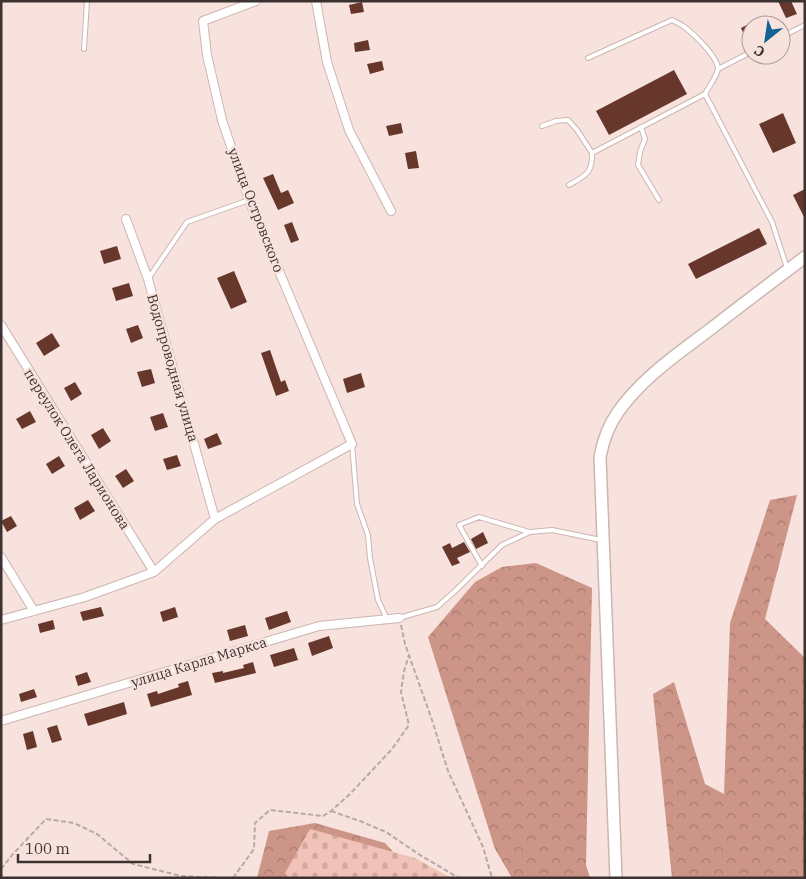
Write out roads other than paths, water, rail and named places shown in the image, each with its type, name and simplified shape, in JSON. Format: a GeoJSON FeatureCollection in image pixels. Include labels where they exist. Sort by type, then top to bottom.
{"type":"FeatureCollection","features":[{"type":"Feature","properties":{"kind":"main road"},"geometry":{"type":"LineString","coordinates":[[616,878],[600,458],[604,439],[617,414],[630,396],[672,358],[805,257]]}},
{"type":"Feature","properties":{"kind":"street","name":"улица Островского"},"geometry":{"type":"LineString","coordinates":[[256,1],[203,21],[207,55],[222,120],[250,200],[352,444]]}},
{"type":"Feature","properties":{"kind":"street"},"geometry":{"type":"LineString","coordinates":[[316,1],[327,62],[349,130],[391,211]]}},
{"type":"Feature","properties":{"kind":"street","name":"Водопроводная улица"},"geometry":{"type":"LineString","coordinates":[[126,219],[148,279],[215,518]]}},
{"type":"Feature","properties":{"kind":"street","name":"переулок Олега Ларионова"},"geometry":{"type":"LineString","coordinates":[[1,325],[154,572]]}},
{"type":"Feature","properties":{"kind":"street"},"geometry":{"type":"LineString","coordinates":[[1,620],[85,597],[154,572],[215,518],[352,444]]}},
{"type":"Feature","properties":{"kind":"street"},"geometry":{"type":"LineString","coordinates":[[1,557],[34,611]]}},
{"type":"Feature","properties":{"kind":"street","name":"улица Карла Маркса"},"geometry":{"type":"LineString","coordinates":[[1,721],[319,626],[399,618]]}},
{"type":"Feature","properties":{"kind":"lane"},"geometry":{"type":"LineString","coordinates":[[84,48],[87,1]]}},
{"type":"Feature","properties":{"kind":"lane"},"geometry":{"type":"LineString","coordinates":[[588,58],[672,20],[683,26],[705,47],[714,57],[718,69]]}},
{"type":"Feature","properties":{"kind":"lane"},"geometry":{"type":"LineString","coordinates":[[791,32],[805,24]]}},
{"type":"Feature","properties":{"kind":"lane"},"geometry":{"type":"LineString","coordinates":[[592,153],[705,94],[718,69],[741,57]]}},
{"type":"Feature","properties":{"kind":"lane"},"geometry":{"type":"LineString","coordinates":[[705,94],[772,222],[788,270]]}},
{"type":"Feature","properties":{"kind":"lane"},"geometry":{"type":"LineString","coordinates":[[542,126],[556,121],[568,120],[592,153],[593,164],[585,176],[569,185]]}},
{"type":"Feature","properties":{"kind":"lane"},"geometry":{"type":"LineString","coordinates":[[641,127],[645,139],[638,165],[659,200]]}},
{"type":"Feature","properties":{"kind":"lane"},"geometry":{"type":"LineString","coordinates":[[148,279],[187,222],[250,200]]}},
{"type":"Feature","properties":{"kind":"lane"},"geometry":{"type":"LineString","coordinates":[[352,444],[356,504],[368,535],[378,600],[388,619]]}},
{"type":"Feature","properties":{"kind":"lane"},"geometry":{"type":"LineString","coordinates":[[482,566],[459,525],[478,516],[530,532]]}},
{"type":"Feature","properties":{"kind":"lane"},"geometry":{"type":"LineString","coordinates":[[399,618],[437,607],[502,545],[530,532],[552,530],[603,540]]}}]}
